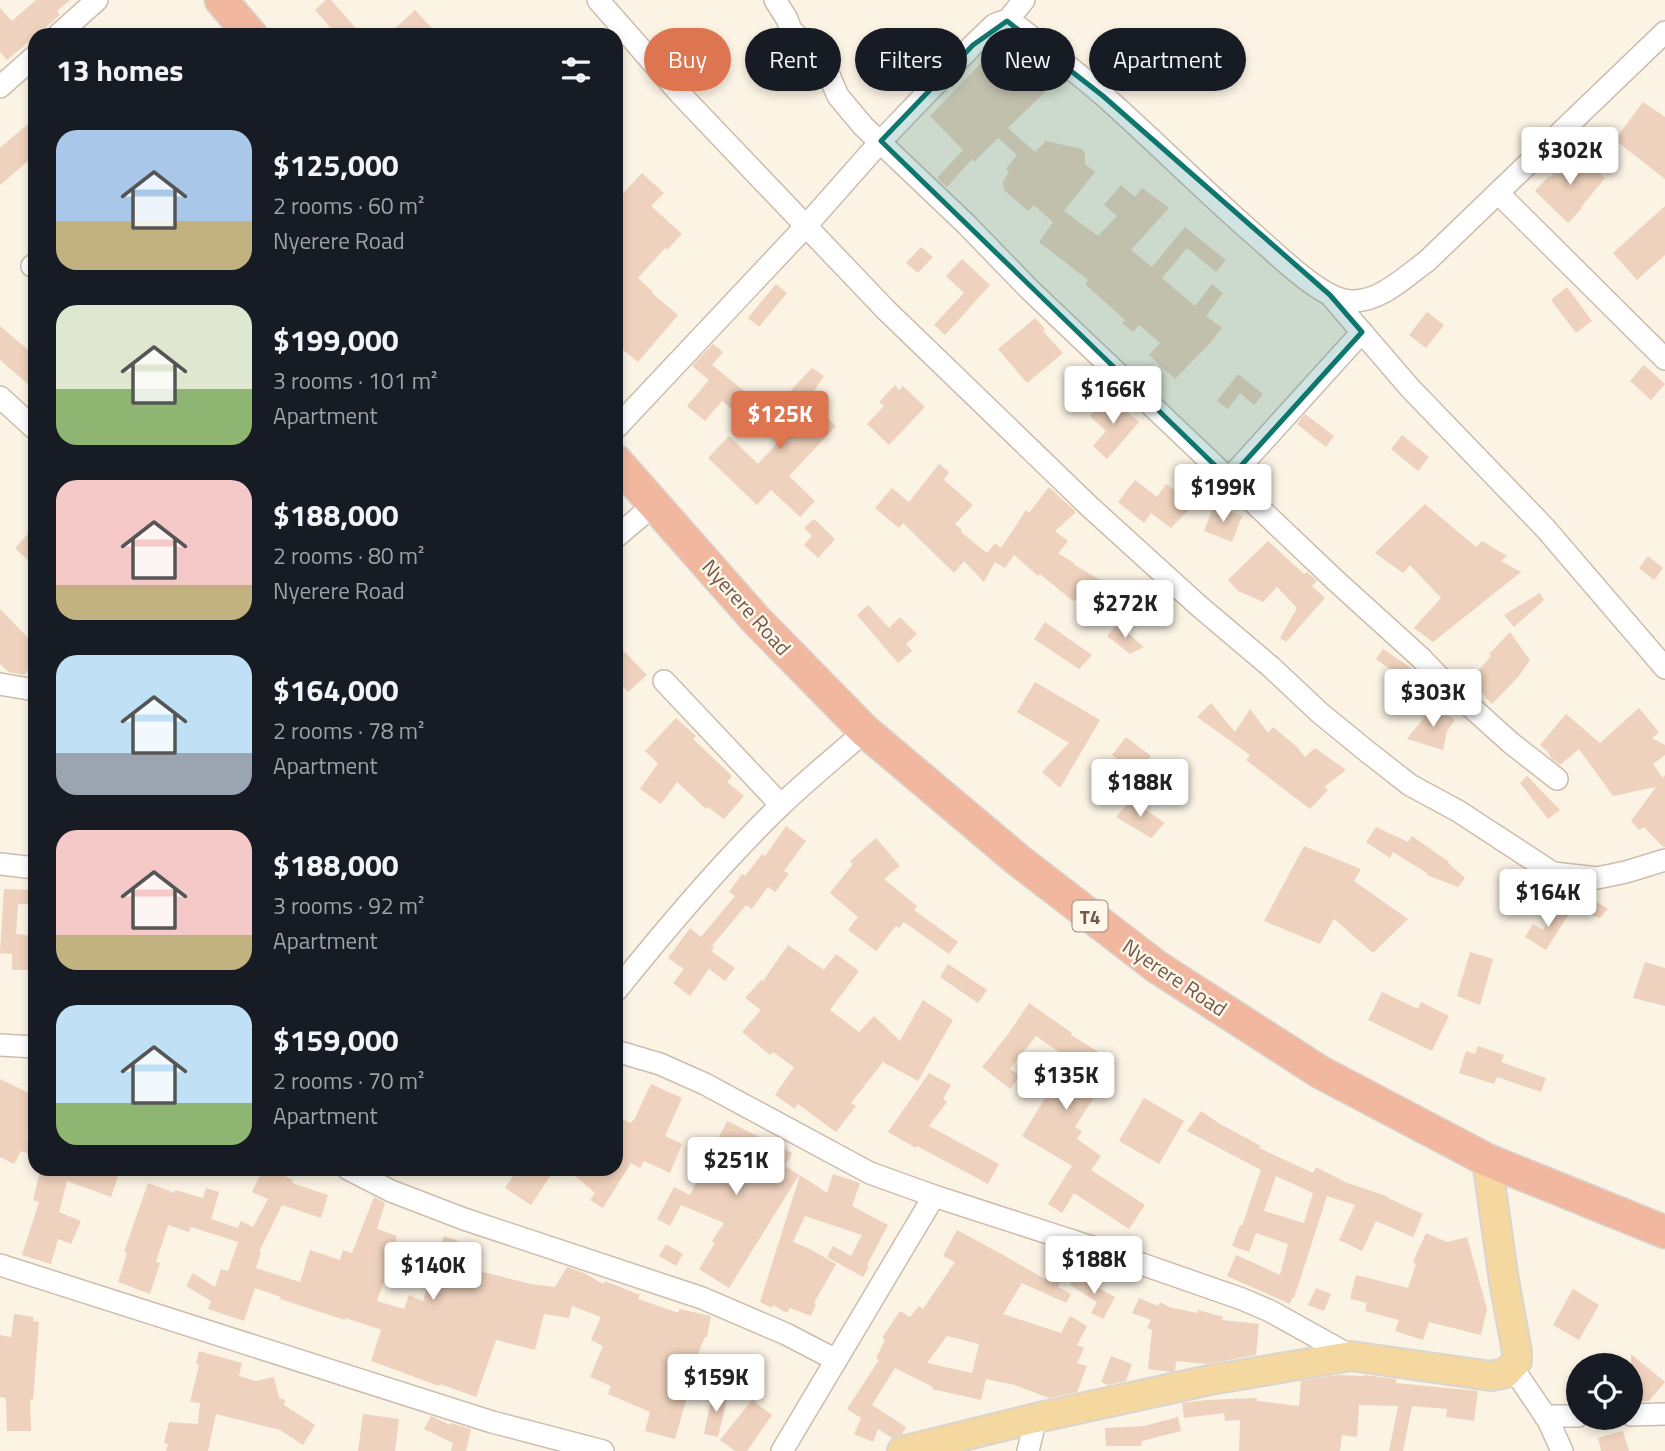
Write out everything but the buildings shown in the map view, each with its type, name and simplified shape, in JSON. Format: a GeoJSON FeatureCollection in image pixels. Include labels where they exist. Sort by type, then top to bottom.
{"type":"FeatureCollection","features":[{"type":"Feature","properties":{"kind":"highway"},"geometry":{"type":"LineString","coordinates":[[221,0],[245,28]]}},
{"type":"Feature","properties":{"kind":"highway","name":"Nyerere Road"},"geometry":{"type":"LineString","coordinates":[[623,469],[757,621],[865,731],[1018,860],[1157,967],[1320,1072],[1487,1160],[1665,1232]]}},
{"type":"Feature","properties":{"kind":"main road"},"geometry":{"type":"LineString","coordinates":[[902,1451],[1036,1418],[1210,1381],[1351,1356],[1491,1376],[1506,1373],[1517,1362],[1517,1352],[1487,1160]]}},
{"type":"Feature","properties":{"kind":"street"},"geometry":{"type":"LineString","coordinates":[[66,28],[97,0]]}},
{"type":"Feature","properties":{"kind":"street"},"geometry":{"type":"LineString","coordinates":[[598,0],[623,28]]}},
{"type":"Feature","properties":{"kind":"street"},"geometry":{"type":"LineString","coordinates":[[775,0],[791,30],[822,59],[838,96],[863,126],[1030,290],[1359,603],[1511,743],[1557,779]]}},
{"type":"Feature","properties":{"kind":"street"},"geometry":{"type":"LineString","coordinates":[[623,421],[805,227],[881,141],[973,45],[994,25],[1007,21],[1024,0]]}},
{"type":"Feature","properties":{"kind":"street"},"geometry":{"type":"LineString","coordinates":[[1007,21],[1020,27],[1104,96],[1211,197],[1306,279],[1330,295],[1351,302],[1372,298],[1427,261],[1661,43]]}},
{"type":"Feature","properties":{"kind":"street"},"geometry":{"type":"LineString","coordinates":[[623,29],[683,97],[886,310],[1090,507],[1320,713],[1410,785],[1458,811],[1553,873],[1597,878],[1665,860]]}},
{"type":"Feature","properties":{"kind":"street"},"geometry":{"type":"LineString","coordinates":[[0,87],[28,61]]}},
{"type":"Feature","properties":{"kind":"street"},"geometry":{"type":"LineString","coordinates":[[1498,193],[1665,359]]}},
{"type":"Feature","properties":{"kind":"street"},"geometry":{"type":"LineString","coordinates":[[1330,295],[1445,426],[1545,527],[1665,668]]}},
{"type":"Feature","properties":{"kind":"street"},"geometry":{"type":"LineString","coordinates":[[1229,479],[1362,332]]}},
{"type":"Feature","properties":{"kind":"street"},"geometry":{"type":"LineString","coordinates":[[0,397],[28,423]]}},
{"type":"Feature","properties":{"kind":"street"},"geometry":{"type":"LineString","coordinates":[[623,531],[655,504]]}},
{"type":"Feature","properties":{"kind":"street"},"geometry":{"type":"LineString","coordinates":[[664,681],[781,805]]}},
{"type":"Feature","properties":{"kind":"street"},"geometry":{"type":"LineString","coordinates":[[0,684],[28,689]]}},
{"type":"Feature","properties":{"kind":"street"},"geometry":{"type":"LineString","coordinates":[[623,981],[668,925],[781,805],[865,731]]}},
{"type":"Feature","properties":{"kind":"street"},"geometry":{"type":"LineString","coordinates":[[0,864],[28,867]]}},
{"type":"Feature","properties":{"kind":"street"},"geometry":{"type":"LineString","coordinates":[[0,1045],[28,1047]]}},
{"type":"Feature","properties":{"kind":"street"},"geometry":{"type":"LineString","coordinates":[[623,1053],[660,1064],[705,1084],[870,1173],[1242,1299],[1270,1311],[1351,1356]]}},
{"type":"Feature","properties":{"kind":"street"},"geometry":{"type":"LineString","coordinates":[[362,1176],[391,1191],[464,1219],[702,1298],[786,1334],[836,1360]]}},
{"type":"Feature","properties":{"kind":"street"},"geometry":{"type":"LineString","coordinates":[[782,1451],[934,1196]]}},
{"type":"Feature","properties":{"kind":"street"},"geometry":{"type":"LineString","coordinates":[[0,1265],[492,1422],[603,1451]]}},
{"type":"Feature","properties":{"kind":"street"},"geometry":{"type":"LineString","coordinates":[[1512,1367],[1545,1416],[1562,1451]]}},
{"type":"Feature","properties":{"kind":"street"},"geometry":{"type":"LineString","coordinates":[[1643,1415],[1665,1414]]}},
{"type":"Feature","properties":{"kind":"street"},"geometry":{"type":"LineString","coordinates":[[1545,1416],[1566,1416]]}},
{"type":"Feature","properties":{"kind":"street"},"geometry":{"type":"LineString","coordinates":[[1028,1451],[1036,1418]]}},
{"type":"Feature","properties":{"kind":"highlighted area"},"geometry":{"type":"Polygon","coordinates":[[[1007,21],[1103,96],[1330,295],[1362,332],[1229,479],[881,141],[973,45],[1007,21]]]}}]}
